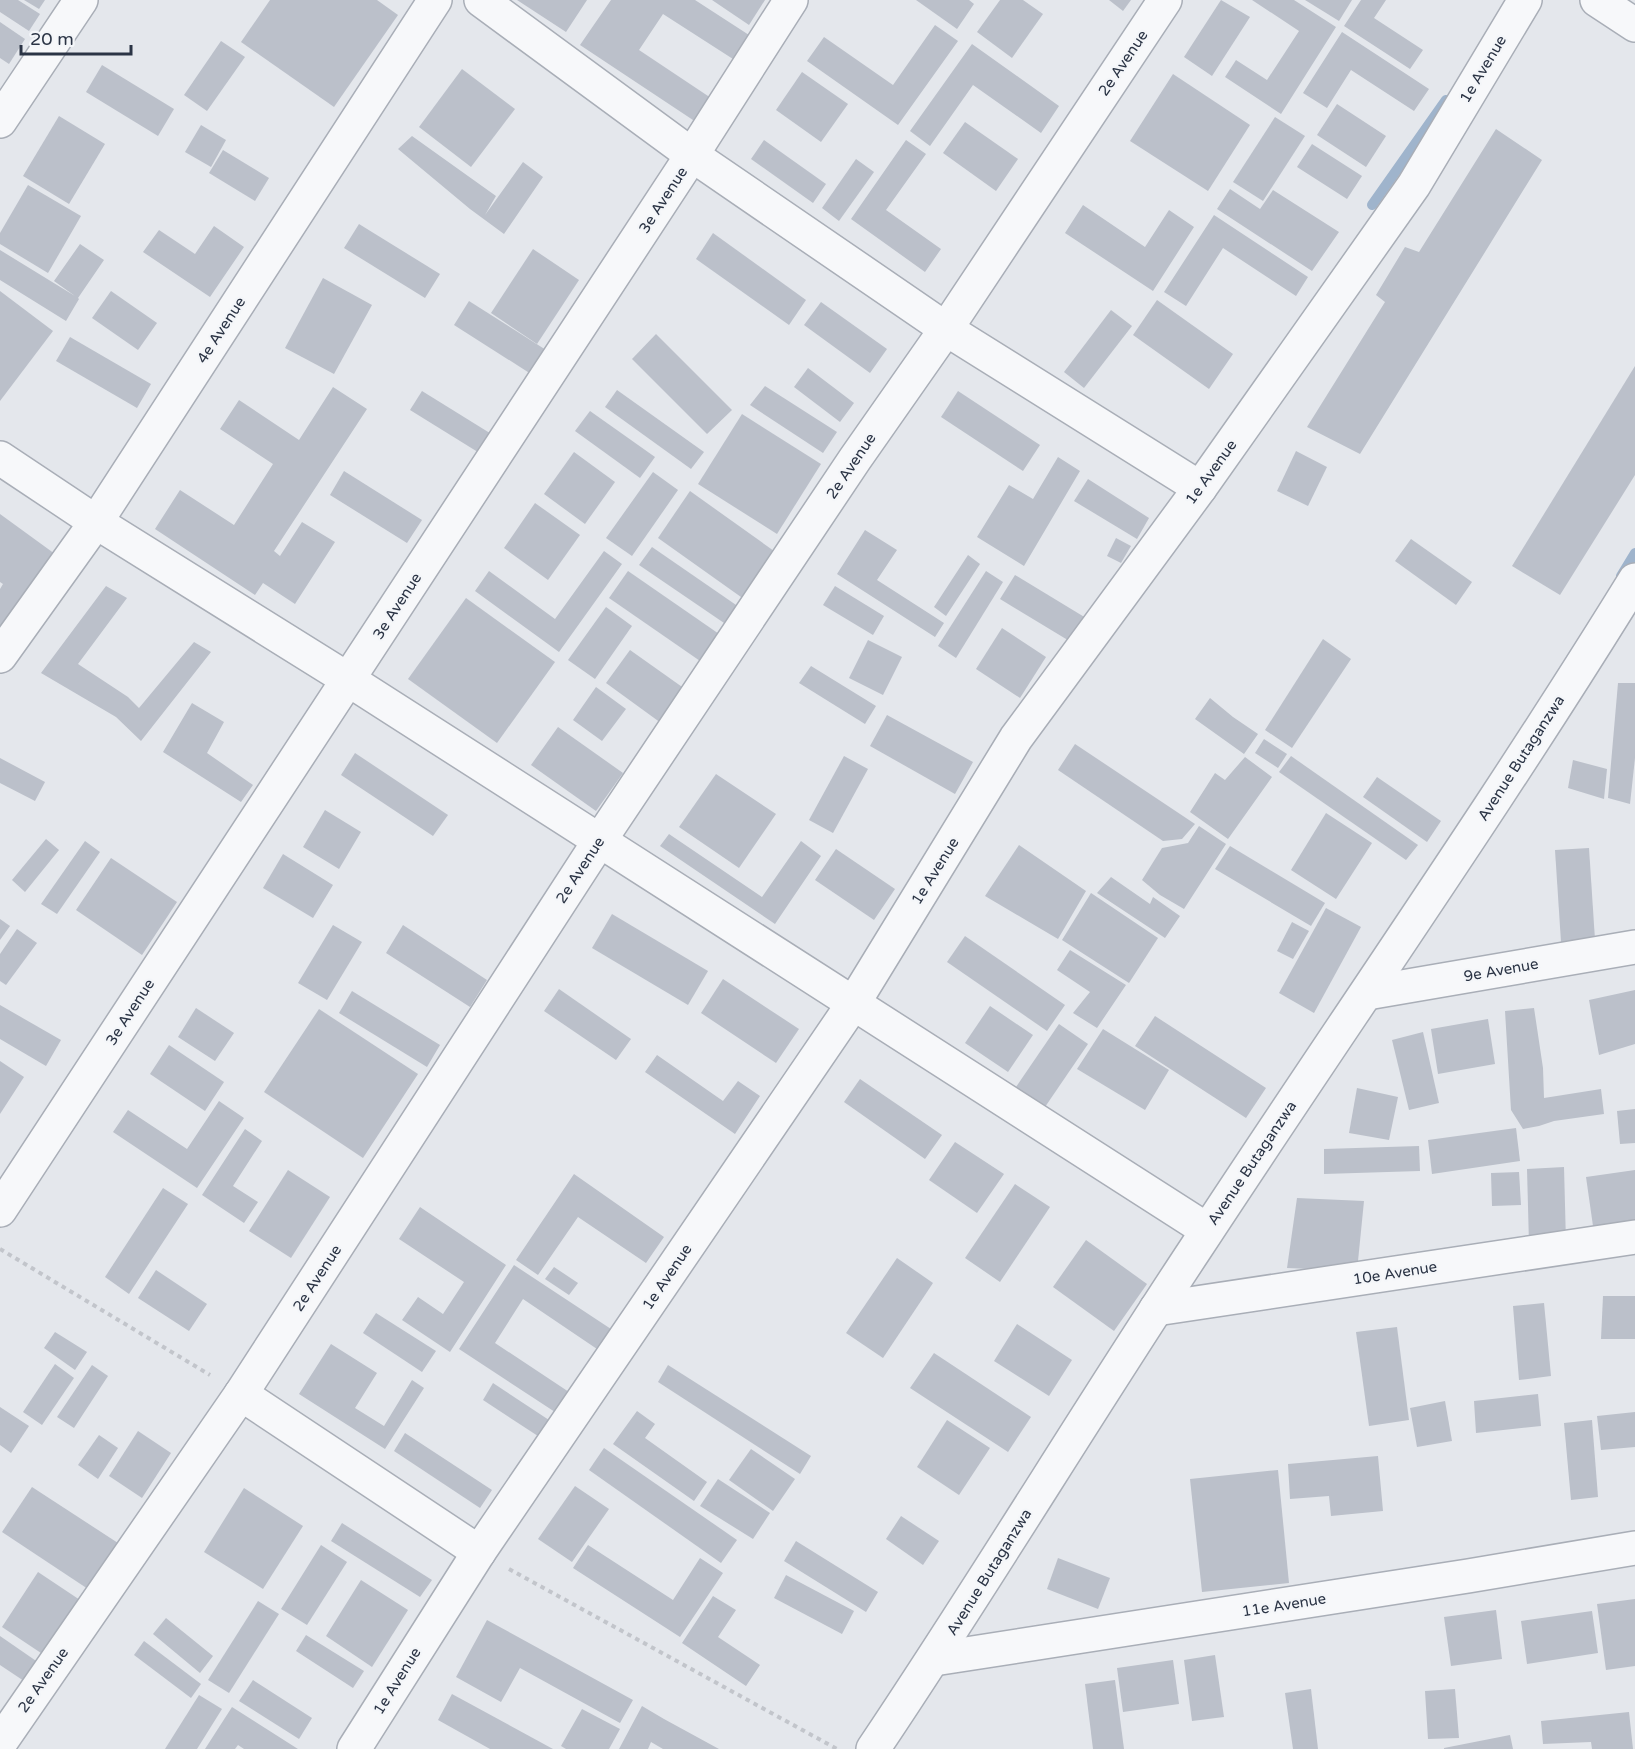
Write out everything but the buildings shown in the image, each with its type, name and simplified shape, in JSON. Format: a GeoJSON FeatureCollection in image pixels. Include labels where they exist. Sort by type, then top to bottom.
{"type":"FeatureCollection","features":[{"type":"Feature","properties":{"kind":"street"},"geometry":{"type":"LineString","coordinates":[[0,121],[81,0]]}},
{"type":"Feature","properties":{"kind":"street","name":"4e Avenue"},"geometry":{"type":"LineString","coordinates":[[0,656],[96,522],[435,0]]}},
{"type":"Feature","properties":{"kind":"street"},"geometry":{"type":"LineString","coordinates":[[481,0],[692,155],[946,329],[1200,488]]}},
{"type":"Feature","properties":{"kind":"street","name":"3e Avenue"},"geometry":{"type":"LineString","coordinates":[[0,1210],[349,680],[791,0]]}},
{"type":"Feature","properties":{"kind":"street","name":"2e Avenue"},"geometry":{"type":"LineString","coordinates":[[0,1743],[242,1394],[600,840],[855,459],[946,329],[1165,0]]}},
{"type":"Feature","properties":{"kind":"street","name":"1e Avenue"},"geometry":{"type":"LineString","coordinates":[[354,1749],[479,1552],[853,1004],[1017,738],[1200,488],[1414,185],[1525,0]]}},
{"type":"Feature","properties":{"kind":"street"},"geometry":{"type":"LineString","coordinates":[[1597,0],[1635,25]]}},
{"type":"Feature","properties":{"kind":"street"},"geometry":{"type":"LineString","coordinates":[[0,458],[96,522],[349,680],[1207,1230]]}},
{"type":"Feature","properties":{"kind":"street","name":"Avenue Butaganzwa"},"geometry":{"type":"LineString","coordinates":[[873,1749],[933,1659],[1156,1308],[1367,993],[1635,580]]}},
{"type":"Feature","properties":{"kind":"street"},"geometry":{"type":"LineString","coordinates":[[1600,636],[1635,631]]}},
{"type":"Feature","properties":{"kind":"street","name":"9e Avenue"},"geometry":{"type":"LineString","coordinates":[[1367,993],[1635,948]]}},
{"type":"Feature","properties":{"kind":"street","name":"10e Avenue"},"geometry":{"type":"LineString","coordinates":[[1156,1308],[1635,1237]]}},
{"type":"Feature","properties":{"kind":"street"},"geometry":{"type":"LineString","coordinates":[[242,1394],[479,1552]]}},
{"type":"Feature","properties":{"kind":"street","name":"11e Avenue"},"geometry":{"type":"LineString","coordinates":[[933,1659],[1635,1548]]}},
{"type":"Feature","properties":{"kind":"path"},"geometry":{"type":"LineString","coordinates":[[0,1249],[242,1394]]}},
{"type":"Feature","properties":{"kind":"path"},"geometry":{"type":"LineString","coordinates":[[479,1552],[837,1749]]}},
{"type":"Feature","properties":{"kind":"waterway"},"geometry":{"type":"LineString","coordinates":[[1372,205],[1446,100]]}},
{"type":"Feature","properties":{"kind":"waterway"},"geometry":{"type":"LineString","coordinates":[[1621,576],[1635,553]]}}]}
